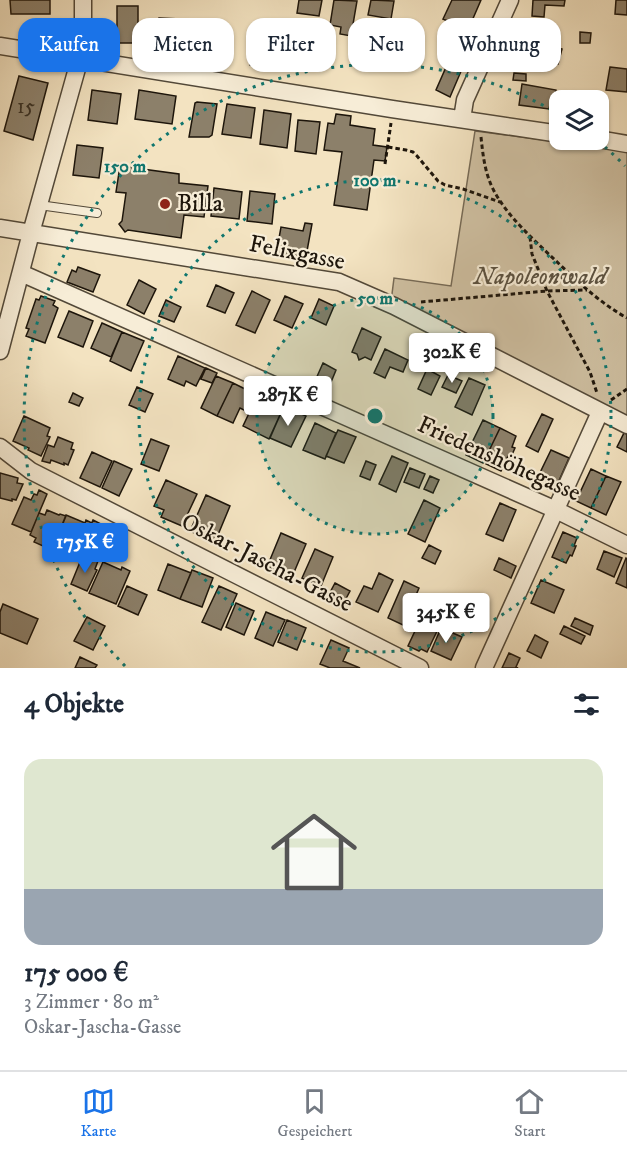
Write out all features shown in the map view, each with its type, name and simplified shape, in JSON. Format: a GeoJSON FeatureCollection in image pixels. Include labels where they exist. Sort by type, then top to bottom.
{"type":"FeatureCollection","features":[{"type":"Feature","properties":{"kind":"street"},"geometry":{"type":"LineString","coordinates":[[83,0],[83,18]]}},
{"type":"Feature","properties":{"kind":"street"},"geometry":{"type":"LineString","coordinates":[[462,119],[465,100],[510,0]]}},
{"type":"Feature","properties":{"kind":"street"},"geometry":{"type":"LineString","coordinates":[[0,46],[18,48]]}},
{"type":"Feature","properties":{"kind":"street"},"geometry":{"type":"LineString","coordinates":[[120,64],[549,132]]}},
{"type":"Feature","properties":{"kind":"street"},"geometry":{"type":"LineString","coordinates":[[0,351],[76,72]]}},
{"type":"Feature","properties":{"kind":"street"},"geometry":{"type":"LineString","coordinates":[[609,142],[627,144]]}},
{"type":"Feature","properties":{"kind":"street","name":"Felixgasse"},"geometry":{"type":"LineString","coordinates":[[0,228],[339,282],[394,306],[627,425]]}},
{"type":"Feature","properties":{"kind":"street","name":"Friedenshöhegasse"},"geometry":{"type":"LineString","coordinates":[[21,273],[556,510],[627,544]]}},
{"type":"Feature","properties":{"kind":"street"},"geometry":{"type":"LineString","coordinates":[[484,668],[600,412]]}},
{"type":"Feature","properties":{"kind":"street","name":"Oskar-Jascha-Gasse"},"geometry":{"type":"LineString","coordinates":[[0,447],[31,471],[420,668]]}},
{"type":"Feature","properties":{"kind":"lane"},"geometry":{"type":"LineString","coordinates":[[39,205],[97,213]]}},
{"type":"Feature","properties":{"kind":"path"},"geometry":{"type":"LineString","coordinates":[[385,164],[392,109]]}},
{"type":"Feature","properties":{"kind":"path"},"geometry":{"type":"LineString","coordinates":[[482,122],[484,163],[488,177],[501,202],[530,237],[586,290],[627,318]]}},
{"type":"Feature","properties":{"kind":"path"},"geometry":{"type":"LineString","coordinates":[[388,147],[413,152],[438,181],[445,185],[501,202]]}},
{"type":"Feature","properties":{"kind":"path"},"geometry":{"type":"LineString","coordinates":[[530,237],[532,254],[547,291],[590,372],[600,412]]}},
{"type":"Feature","properties":{"kind":"path"},"geometry":{"type":"LineString","coordinates":[[394,306],[455,298],[586,290]]}},
{"type":"Feature","properties":{"kind":"green space","name":"Napoleonwald"},"geometry":{"type":"Polygon","coordinates":[[[475,131],[549,141],[549,150],[609,149],[627,151],[627,416],[393,299],[392,294],[394,278],[451,286],[475,131]]]}},
{"type":"Feature","properties":{"kind":"building"},"geometry":{"type":"Polygon","coordinates":[[[10,0],[50,0],[50,14],[11,14],[10,0]]]}},
{"type":"Feature","properties":{"kind":"building"},"geometry":{"type":"Polygon","coordinates":[[[299,0],[322,0],[319,16],[297,13],[299,0]]]}},
{"type":"Feature","properties":{"kind":"building"},"geometry":{"type":"Polygon","coordinates":[[[334,0],[357,1],[354,18],[348,18],[348,35],[340,34],[341,27],[336,26],[336,18],[331,18],[334,0]]]}},
{"type":"Feature","properties":{"kind":"building"},"geometry":{"type":"Polygon","coordinates":[[[371,0],[394,1],[391,18],[368,15],[371,0]]]}},
{"type":"Feature","properties":{"kind":"building"},"geometry":{"type":"Polygon","coordinates":[[[452,0],[481,0],[473,18],[443,18],[452,0]]]}},
{"type":"Feature","properties":{"kind":"building"},"geometry":{"type":"Polygon","coordinates":[[[533,0],[565,0],[564,6],[545,5],[544,17],[532,16],[533,0]]]}},
{"type":"Feature","properties":{"kind":"building"},"geometry":{"type":"Polygon","coordinates":[[[616,0],[627,0],[627,15],[615,14],[616,0]]]}},
{"type":"Feature","properties":{"kind":"building"},"geometry":{"type":"Polygon","coordinates":[[[117,6],[138,6],[138,18],[132,18],[132,43],[120,43],[120,18],[117,18],[117,6]]]}},
{"type":"Feature","properties":{"kind":"building"},"geometry":{"type":"Polygon","coordinates":[[[580,32],[591,33],[590,43],[580,43],[580,32]]]}},
{"type":"Feature","properties":{"kind":"building"},"geometry":{"type":"Polygon","coordinates":[[[610,67],[627,69],[627,92],[606,90],[610,67]]]}},
{"type":"Feature","properties":{"kind":"building"},"geometry":{"type":"Polygon","coordinates":[[[444,72],[461,72],[450,97],[436,90],[444,72]]]}},
{"type":"Feature","properties":{"kind":"building"},"geometry":{"type":"Polygon","coordinates":[[[514,73],[526,74],[526,81],[513,80],[514,73]]]}},
{"type":"Feature","properties":{"kind":"building"},"geometry":{"type":"Polygon","coordinates":[[[19,76],[48,83],[33,140],[4,131],[19,76]]]}},
{"type":"Feature","properties":{"kind":"building"},"geometry":{"type":"Polygon","coordinates":[[[522,84],[556,90],[549,90],[549,109],[519,105],[522,84]]]}},
{"type":"Feature","properties":{"kind":"building"},"geometry":{"type":"Polygon","coordinates":[[[92,90],[121,94],[117,124],[88,120],[92,90]]]}},
{"type":"Feature","properties":{"kind":"building"},"geometry":{"type":"Polygon","coordinates":[[[139,90],[176,96],[172,124],[135,119],[139,90]]]}},
{"type":"Feature","properties":{"kind":"building"},"geometry":{"type":"Polygon","coordinates":[[[197,102],[217,104],[212,135],[209,137],[189,137],[197,102]]]}},
{"type":"Feature","properties":{"kind":"building"},"geometry":{"type":"Polygon","coordinates":[[[227,104],[255,108],[251,138],[222,134],[227,104]]]}},
{"type":"Feature","properties":{"kind":"building"},"geometry":{"type":"Polygon","coordinates":[[[264,110],[291,114],[287,148],[260,144],[264,110]]]}},
{"type":"Feature","properties":{"kind":"building"},"geometry":{"type":"Polygon","coordinates":[[[336,114],[351,116],[350,125],[375,129],[373,145],[387,147],[385,161],[374,160],[367,210],[334,205],[342,152],[324,150],[328,123],[334,124],[336,114]]]}},
{"type":"Feature","properties":{"kind":"building"},"geometry":{"type":"Polygon","coordinates":[[[298,120],[320,122],[316,154],[295,151],[298,120]]]}},
{"type":"Feature","properties":{"kind":"building"},"geometry":{"type":"Polygon","coordinates":[[[77,145],[103,148],[99,178],[73,175],[77,145]]]}},
{"type":"Feature","properties":{"kind":"building","name":"Billa"},"geometry":{"type":"Polygon","coordinates":[[[120,166],[179,174],[179,183],[208,186],[204,217],[184,215],[181,238],[128,230],[125,232],[119,224],[122,221],[126,193],[116,192],[120,166]]]}},
{"type":"Feature","properties":{"kind":"building"},"geometry":{"type":"Polygon","coordinates":[[[214,188],[242,192],[239,219],[211,216],[214,188]]]}},
{"type":"Feature","properties":{"kind":"building"},"geometry":{"type":"Polygon","coordinates":[[[250,191],[275,194],[272,224],[247,221],[250,191]]]}},
{"type":"Feature","properties":{"kind":"building"},"geometry":{"type":"Polygon","coordinates":[[[305,223],[312,224],[307,251],[303,250],[301,259],[276,255],[281,227],[303,231],[305,223]]]}},
{"type":"Feature","properties":{"kind":"building"},"geometry":{"type":"Polygon","coordinates":[[[78,267],[100,275],[93,292],[67,282],[72,270],[76,272],[78,267]]]}},
{"type":"Feature","properties":{"kind":"building"},"geometry":{"type":"Polygon","coordinates":[[[139,280],[156,289],[144,314],[127,305],[139,280]]]}},
{"type":"Feature","properties":{"kind":"building"},"geometry":{"type":"Polygon","coordinates":[[[216,285],[234,293],[225,313],[207,306],[216,285]]]}},
{"type":"Feature","properties":{"kind":"building"},"geometry":{"type":"Polygon","coordinates":[[[252,291],[270,300],[255,333],[236,325],[252,291]]]}},
{"type":"Feature","properties":{"kind":"building"},"geometry":{"type":"Polygon","coordinates":[[[41,296],[55,301],[53,305],[58,308],[45,343],[26,336],[29,329],[26,328],[36,299],[39,300],[41,296]]]}},
{"type":"Feature","properties":{"kind":"building"},"geometry":{"type":"Polygon","coordinates":[[[285,296],[303,304],[292,328],[274,320],[285,296]]]}},
{"type":"Feature","properties":{"kind":"building"},"geometry":{"type":"Polygon","coordinates":[[[319,299],[334,306],[326,325],[311,318],[319,299]]]}},
{"type":"Feature","properties":{"kind":"building"},"geometry":{"type":"Polygon","coordinates":[[[166,300],[181,307],[174,322],[159,316],[166,300]]]}},
{"type":"Feature","properties":{"kind":"building"},"geometry":{"type":"Polygon","coordinates":[[[69,311],[93,321],[83,347],[58,337],[69,311]]]}},
{"type":"Feature","properties":{"kind":"building"},"geometry":{"type":"Polygon","coordinates":[[[102,323],[122,332],[111,357],[91,348],[102,323]]]}},
{"type":"Feature","properties":{"kind":"building"},"geometry":{"type":"Polygon","coordinates":[[[362,328],[381,337],[371,360],[365,357],[359,360],[357,354],[352,352],[362,328]]]}},
{"type":"Feature","properties":{"kind":"building"},"geometry":{"type":"Polygon","coordinates":[[[122,332],[144,341],[131,371],[110,361],[122,332]]]}},
{"type":"Feature","properties":{"kind":"building"},"geometry":{"type":"Polygon","coordinates":[[[385,349],[408,360],[403,372],[390,367],[385,378],[374,373],[385,349]]]}},
{"type":"Feature","properties":{"kind":"building"},"geometry":{"type":"Polygon","coordinates":[[[178,356],[205,368],[196,386],[186,381],[184,386],[168,379],[178,356]]]}},
{"type":"Feature","properties":{"kind":"building"},"geometry":{"type":"Polygon","coordinates":[[[323,363],[336,370],[329,387],[315,381],[323,363]]]}},
{"type":"Feature","properties":{"kind":"building"},"geometry":{"type":"Polygon","coordinates":[[[206,368],[217,373],[212,383],[201,379],[206,368]]]}},
{"type":"Feature","properties":{"kind":"building"},"geometry":{"type":"Polygon","coordinates":[[[427,369],[440,376],[431,395],[418,389],[427,369]]]}},
{"type":"Feature","properties":{"kind":"building"},"geometry":{"type":"Polygon","coordinates":[[[448,375],[462,381],[456,393],[442,387],[448,375]]]}},
{"type":"Feature","properties":{"kind":"building"},"geometry":{"type":"Polygon","coordinates":[[[216,376],[233,383],[217,416],[201,408],[216,376]]]}},
{"type":"Feature","properties":{"kind":"building"},"geometry":{"type":"Polygon","coordinates":[[[469,378],[485,385],[472,415],[455,407],[469,378]]]}},
{"type":"Feature","properties":{"kind":"building"},"geometry":{"type":"Polygon","coordinates":[[[233,383],[247,390],[246,393],[253,397],[246,411],[240,408],[233,423],[217,416],[233,383]]]}},
{"type":"Feature","properties":{"kind":"building"},"geometry":{"type":"Polygon","coordinates":[[[137,387],[153,394],[145,412],[129,405],[137,387]]]}},
{"type":"Feature","properties":{"kind":"building"},"geometry":{"type":"Polygon","coordinates":[[[73,393],[83,398],[79,406],[69,402],[73,393]]]}},
{"type":"Feature","properties":{"kind":"building"},"geometry":{"type":"Polygon","coordinates":[[[264,397],[284,406],[269,439],[243,426],[252,407],[258,410],[264,397]]]}},
{"type":"Feature","properties":{"kind":"building"},"geometry":{"type":"Polygon","coordinates":[[[284,406],[306,416],[291,447],[270,438],[284,406]]]}},
{"type":"Feature","properties":{"kind":"building"},"geometry":{"type":"Polygon","coordinates":[[[542,414],[553,419],[538,452],[526,446],[542,414]]]}},
{"type":"Feature","properties":{"kind":"building"},"geometry":{"type":"Polygon","coordinates":[[[24,416],[50,428],[47,436],[50,437],[41,456],[13,441],[24,416]]]}},
{"type":"Feature","properties":{"kind":"building"},"geometry":{"type":"Polygon","coordinates":[[[483,420],[500,428],[483,463],[466,455],[483,420]]]}},
{"type":"Feature","properties":{"kind":"building"},"geometry":{"type":"Polygon","coordinates":[[[315,423],[336,433],[325,459],[303,450],[315,423]]]}},
{"type":"Feature","properties":{"kind":"building"},"geometry":{"type":"Polygon","coordinates":[[[500,428],[516,436],[512,447],[515,448],[511,457],[508,456],[501,471],[486,464],[490,456],[487,455],[500,428]]]}},
{"type":"Feature","properties":{"kind":"building"},"geometry":{"type":"Polygon","coordinates":[[[338,430],[356,437],[344,463],[326,456],[338,430]]]}},
{"type":"Feature","properties":{"kind":"building"},"geometry":{"type":"Polygon","coordinates":[[[624,433],[627,434],[627,452],[617,447],[624,433]]]}},
{"type":"Feature","properties":{"kind":"building"},"geometry":{"type":"Polygon","coordinates":[[[58,437],[73,443],[71,449],[74,450],[68,465],[51,460],[50,463],[42,461],[48,445],[54,447],[58,437]]]}},
{"type":"Feature","properties":{"kind":"building"},"geometry":{"type":"Polygon","coordinates":[[[151,439],[169,446],[159,471],[141,464],[151,439]]]}},
{"type":"Feature","properties":{"kind":"building"},"geometry":{"type":"Polygon","coordinates":[[[551,450],[569,458],[554,492],[535,483],[551,450]]]}},
{"type":"Feature","properties":{"kind":"building"},"geometry":{"type":"Polygon","coordinates":[[[92,452],[112,461],[100,487],[80,478],[92,452]]]}},
{"type":"Feature","properties":{"kind":"building"},"geometry":{"type":"Polygon","coordinates":[[[392,456],[408,463],[396,492],[379,484],[392,456]]]}},
{"type":"Feature","properties":{"kind":"building"},"geometry":{"type":"Polygon","coordinates":[[[114,461],[132,469],[119,496],[102,488],[114,461]]]}},
{"type":"Feature","properties":{"kind":"building"},"geometry":{"type":"Polygon","coordinates":[[[366,461],[376,465],[370,480],[360,476],[366,461]]]}},
{"type":"Feature","properties":{"kind":"building"},"geometry":{"type":"Polygon","coordinates":[[[410,468],[425,474],[419,488],[404,482],[410,468]]]}},
{"type":"Feature","properties":{"kind":"building"},"geometry":{"type":"Polygon","coordinates":[[[591,469],[606,476],[591,508],[576,501],[591,469]]]}},
{"type":"Feature","properties":{"kind":"building"},"geometry":{"type":"Polygon","coordinates":[[[0,473],[18,478],[17,483],[23,484],[16,500],[0,498],[0,473]]]}},
{"type":"Feature","properties":{"kind":"building"},"geometry":{"type":"Polygon","coordinates":[[[430,476],[439,480],[433,493],[424,489],[430,476]]]}},
{"type":"Feature","properties":{"kind":"building"},"geometry":{"type":"Polygon","coordinates":[[[606,476],[621,482],[606,515],[591,508],[606,476]]]}},
{"type":"Feature","properties":{"kind":"building"},"geometry":{"type":"Polygon","coordinates":[[[166,480],[197,494],[182,526],[161,517],[164,510],[154,506],[166,480]]]}},
{"type":"Feature","properties":{"kind":"building"},"geometry":{"type":"Polygon","coordinates":[[[39,490],[47,494],[31,532],[12,524],[24,497],[31,500],[39,490]]]}},
{"type":"Feature","properties":{"kind":"building"},"geometry":{"type":"Polygon","coordinates":[[[206,495],[230,506],[215,542],[190,531],[206,495]]]}},
{"type":"Feature","properties":{"kind":"building"},"geometry":{"type":"Polygon","coordinates":[[[424,500],[440,508],[425,542],[408,534],[424,500]]]}},
{"type":"Feature","properties":{"kind":"building"},"geometry":{"type":"Polygon","coordinates":[[[500,503],[516,510],[503,541],[486,534],[500,503]]]}},
{"type":"Feature","properties":{"kind":"building"},"geometry":{"type":"Polygon","coordinates":[[[47,510],[66,516],[52,550],[34,542],[36,538],[30,535],[39,513],[45,515],[47,510]]]}},
{"type":"Feature","properties":{"kind":"building"},"geometry":{"type":"Polygon","coordinates":[[[66,515],[85,523],[86,520],[92,523],[86,536],[81,534],[71,558],[52,550],[66,515]]]}},
{"type":"Feature","properties":{"kind":"building"},"geometry":{"type":"Polygon","coordinates":[[[93,520],[101,524],[95,540],[86,536],[93,520]]]}},
{"type":"Feature","properties":{"kind":"building"},"geometry":{"type":"Polygon","coordinates":[[[563,532],[577,538],[572,556],[570,555],[566,563],[552,557],[563,532]]]}},
{"type":"Feature","properties":{"kind":"building"},"geometry":{"type":"Polygon","coordinates":[[[281,533],[306,544],[292,577],[267,567],[281,533]]]}},
{"type":"Feature","properties":{"kind":"building"},"geometry":{"type":"Polygon","coordinates":[[[429,545],[441,551],[435,564],[422,558],[429,545]]]}},
{"type":"Feature","properties":{"kind":"building"},"geometry":{"type":"Polygon","coordinates":[[[315,549],[333,557],[321,586],[302,578],[315,549]]]}},
{"type":"Feature","properties":{"kind":"building"},"geometry":{"type":"Polygon","coordinates":[[[604,551],[622,558],[614,577],[597,569],[604,551]]]}},
{"type":"Feature","properties":{"kind":"building"},"geometry":{"type":"Polygon","coordinates":[[[85,556],[98,561],[95,569],[97,570],[87,591],[71,584],[85,556]]]}},
{"type":"Feature","properties":{"kind":"building"},"geometry":{"type":"Polygon","coordinates":[[[499,558],[516,566],[511,578],[494,570],[499,558]]]}},
{"type":"Feature","properties":{"kind":"building"},"geometry":{"type":"Polygon","coordinates":[[[627,559],[627,588],[616,583],[627,559]]]}},
{"type":"Feature","properties":{"kind":"building"},"geometry":{"type":"Polygon","coordinates":[[[103,562],[121,570],[122,567],[130,571],[116,604],[89,593],[103,562]]]}},
{"type":"Feature","properties":{"kind":"building"},"geometry":{"type":"Polygon","coordinates":[[[168,564],[191,573],[180,599],[158,590],[168,564]]]}},
{"type":"Feature","properties":{"kind":"building"},"geometry":{"type":"Polygon","coordinates":[[[192,570],[213,578],[202,607],[180,599],[192,570]]]}},
{"type":"Feature","properties":{"kind":"building"},"geometry":{"type":"Polygon","coordinates":[[[379,573],[393,580],[378,612],[356,602],[364,586],[372,589],[379,573]]]}},
{"type":"Feature","properties":{"kind":"building"},"geometry":{"type":"Polygon","coordinates":[[[541,580],[564,590],[554,613],[531,603],[541,580]]]}},
{"type":"Feature","properties":{"kind":"building"},"geometry":{"type":"Polygon","coordinates":[[[404,581],[419,588],[403,625],[388,618],[404,581]]]}},
{"type":"Feature","properties":{"kind":"building"},"geometry":{"type":"Polygon","coordinates":[[[335,583],[350,591],[341,608],[326,600],[335,583]]]}},
{"type":"Feature","properties":{"kind":"building"},"geometry":{"type":"Polygon","coordinates":[[[127,586],[147,595],[138,615],[118,606],[127,586]]]}},
{"type":"Feature","properties":{"kind":"building"},"geometry":{"type":"Polygon","coordinates":[[[219,586],[237,594],[221,630],[202,622],[219,586]]]}},
{"type":"Feature","properties":{"kind":"building"},"geometry":{"type":"Polygon","coordinates":[[[459,595],[486,607],[476,629],[450,617],[459,595]]]}},
{"type":"Feature","properties":{"kind":"building"},"geometry":{"type":"Polygon","coordinates":[[[236,603],[254,611],[244,635],[226,627],[236,603]]]}},
{"type":"Feature","properties":{"kind":"building"},"geometry":{"type":"Polygon","coordinates":[[[3,604],[38,619],[27,644],[0,633],[0,612],[3,604]]]}},
{"type":"Feature","properties":{"kind":"building"},"geometry":{"type":"Polygon","coordinates":[[[266,612],[285,620],[273,646],[255,638],[266,612]]]}},
{"type":"Feature","properties":{"kind":"building"},"geometry":{"type":"Polygon","coordinates":[[[423,614],[440,625],[427,652],[408,646],[423,614]]]}},
{"type":"Feature","properties":{"kind":"building"},"geometry":{"type":"Polygon","coordinates":[[[87,617],[105,626],[93,650],[74,641],[87,617]]]}},
{"type":"Feature","properties":{"kind":"building"},"geometry":{"type":"Polygon","coordinates":[[[575,618],[593,626],[590,635],[571,626],[575,618]]]}},
{"type":"Feature","properties":{"kind":"building"},"geometry":{"type":"Polygon","coordinates":[[[287,620],[306,628],[297,650],[278,642],[287,620]]]}},
{"type":"Feature","properties":{"kind":"building"},"geometry":{"type":"Polygon","coordinates":[[[564,626],[585,636],[581,644],[560,634],[564,626]]]}},
{"type":"Feature","properties":{"kind":"building"},"geometry":{"type":"Polygon","coordinates":[[[441,628],[462,637],[451,660],[431,651],[441,628]]]}},
{"type":"Feature","properties":{"kind":"building"},"geometry":{"type":"Polygon","coordinates":[[[535,635],[548,642],[541,658],[527,651],[535,635]]]}},
{"type":"Feature","properties":{"kind":"building"},"geometry":{"type":"Polygon","coordinates":[[[331,640],[349,648],[343,661],[360,668],[330,668],[320,664],[331,640]]]}},
{"type":"Feature","properties":{"kind":"building"},"geometry":{"type":"Polygon","coordinates":[[[509,653],[520,658],[516,667],[518,668],[502,668],[509,653]]]}},
{"type":"Feature","properties":{"kind":"building"},"geometry":{"type":"Polygon","coordinates":[[[80,657],[97,665],[95,668],[75,668],[80,657]]]}},
{"type":"Feature","properties":{"kind":"place","name":"Billa"},"geometry":{"type":"Point","coordinates":[165,204]}}]}
